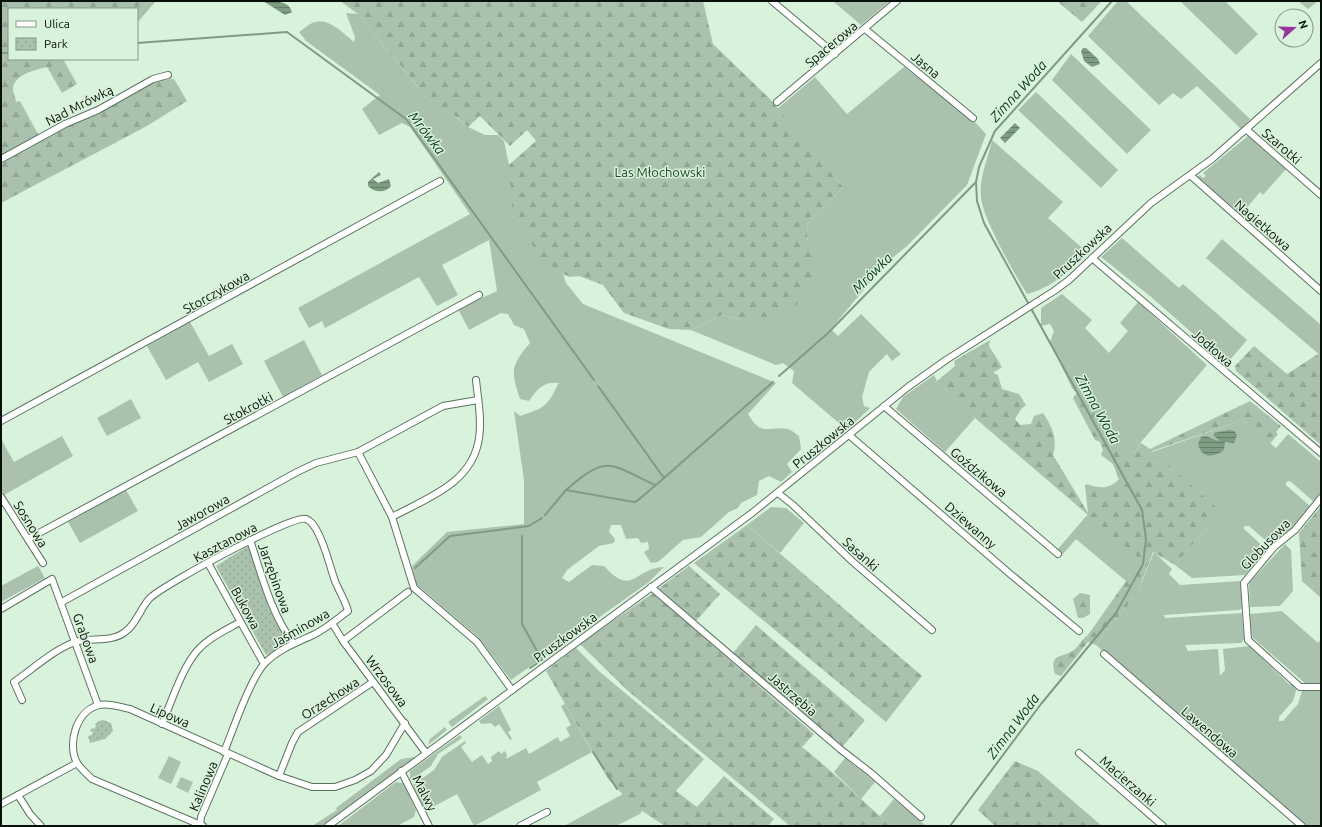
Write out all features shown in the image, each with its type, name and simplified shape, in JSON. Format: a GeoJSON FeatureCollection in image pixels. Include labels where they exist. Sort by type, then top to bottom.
{"type":"FeatureCollection","features":[{"type":"Feature","properties":{"kind":"street"},"geometry":{"type":"LineString","coordinates":[[772,1],[835,54]]}},
{"type":"Feature","properties":{"kind":"street","name":"Spacerowa"},"geometry":{"type":"LineString","coordinates":[[777,102],[866,29],[897,1]]}},
{"type":"Feature","properties":{"kind":"street","name":"Jasna"},"geometry":{"type":"LineString","coordinates":[[866,29],[973,118]]}},
{"type":"Feature","properties":{"kind":"street","name":"Pruszkowska"},"geometry":{"type":"LineString","coordinates":[[328,826],[778,493],[884,406],[933,369],[1030,308],[1069,280],[1151,203],[1212,160],[1321,64]]}},
{"type":"Feature","properties":{"kind":"street","name":"Nad Mrówką"},"geometry":{"type":"LineString","coordinates":[[1,159],[153,79],[168,75]]}},
{"type":"Feature","properties":{"kind":"street","name":"Szarotki"},"geometry":{"type":"LineString","coordinates":[[1247,130],[1321,195]]}},
{"type":"Feature","properties":{"kind":"street","name":"Nagietkowa"},"geometry":{"type":"LineString","coordinates":[[1190,175],[1321,291]]}},
{"type":"Feature","properties":{"kind":"street","name":"Storczykowa"},"geometry":{"type":"LineString","coordinates":[[1,421],[440,181]]}},
{"type":"Feature","properties":{"kind":"street","name":"Jodłowa"},"geometry":{"type":"LineString","coordinates":[[1092,258],[1321,453]]}},
{"type":"Feature","properties":{"kind":"street","name":"Stokrotki"},"geometry":{"type":"LineString","coordinates":[[28,539],[479,295]]}},
{"type":"Feature","properties":{"kind":"street"},"geometry":{"type":"LineString","coordinates":[[392,517],[451,485],[464,472],[474,456],[479,438],[476,380]]}},
{"type":"Feature","properties":{"kind":"street","name":"Jaworowa"},"geometry":{"type":"LineString","coordinates":[[62,602],[296,472],[316,463],[358,452],[443,406],[478,400]]}},
{"type":"Feature","properties":{"kind":"street","name":"Goździkowa"},"geometry":{"type":"LineString","coordinates":[[884,406],[1058,554]]}},
{"type":"Feature","properties":{"kind":"street","name":"Dziewanny"},"geometry":{"type":"LineString","coordinates":[[849,435],[1009,573],[1079,631]]}},
{"type":"Feature","properties":{"kind":"street"},"geometry":{"type":"LineString","coordinates":[[358,452],[392,517],[414,588],[477,642],[512,690]]}},
{"type":"Feature","properties":{"kind":"street","name":"Sasanki"},"geometry":{"type":"LineString","coordinates":[[778,493],[793,505],[853,562],[932,630]]}},
{"type":"Feature","properties":{"kind":"street","name":"Sosnowa"},"geometry":{"type":"LineString","coordinates":[[1,497],[43,563]]}},
{"type":"Feature","properties":{"kind":"street","name":"Globusowa"},"geometry":{"type":"LineString","coordinates":[[1321,498],[1295,530],[1274,547],[1244,583],[1248,640],[1300,687],[1321,687]]}},
{"type":"Feature","properties":{"kind":"street","name":"Kasztanowa"},"geometry":{"type":"LineString","coordinates":[[76,642],[109,639],[125,633],[135,623],[150,598],[164,588],[250,540],[295,520],[303,518],[312,522],[317,531],[336,583],[345,599],[348,611]]}},
{"type":"Feature","properties":{"kind":"street","name":"Jarzębinowa"},"geometry":{"type":"LineString","coordinates":[[250,540],[272,608],[283,630],[293,643]]}},
{"type":"Feature","properties":{"kind":"street","name":"Bukowa"},"geometry":{"type":"LineString","coordinates":[[208,563],[264,664]]}},
{"type":"Feature","properties":{"kind":"street","name":"Grabowa"},"geometry":{"type":"LineString","coordinates":[[1,609],[52,579],[62,602],[98,705]]}},
{"type":"Feature","properties":{"kind":"street","name":"Jastrzębia"},"geometry":{"type":"LineString","coordinates":[[651,587],[921,817]]}},
{"type":"Feature","properties":{"kind":"street"},"geometry":{"type":"LineString","coordinates":[[343,641],[408,592]]}},
{"type":"Feature","properties":{"kind":"street","name":"Jaśminowa"},"geometry":{"type":"LineString","coordinates":[[226,753],[254,681],[264,664],[293,643],[314,635],[348,611]]}},
{"type":"Feature","properties":{"kind":"street"},"geometry":{"type":"LineString","coordinates":[[162,724],[190,661],[197,651],[207,642],[240,622]]}},
{"type":"Feature","properties":{"kind":"street","name":"Wrzosowa"},"geometry":{"type":"LineString","coordinates":[[332,623],[343,641],[426,753]]}},
{"type":"Feature","properties":{"kind":"street"},"geometry":{"type":"LineString","coordinates":[[22,700],[14,682],[76,642]]}},
{"type":"Feature","properties":{"kind":"street","name":"Lawendowa"},"geometry":{"type":"LineString","coordinates":[[1104,654],[1302,826]]}},
{"type":"Feature","properties":{"kind":"street","name":"Orzechowa"},"geometry":{"type":"LineString","coordinates":[[279,776],[298,732],[374,682]]}},
{"type":"Feature","properties":{"kind":"street"},"geometry":{"type":"LineString","coordinates":[[98,705],[84,716],[75,729],[73,748],[77,763],[92,779],[201,826]]}},
{"type":"Feature","properties":{"kind":"street","name":"Lipowa"},"geometry":{"type":"LineString","coordinates":[[98,705],[126,708],[279,776],[312,787],[336,787],[355,780],[371,771],[386,755],[405,723]]}},
{"type":"Feature","properties":{"kind":"street","name":"Kalinowa"},"geometry":{"type":"LineString","coordinates":[[201,826],[201,816],[226,753]]}},
{"type":"Feature","properties":{"kind":"street","name":"Macierzanki"},"geometry":{"type":"LineString","coordinates":[[1079,753],[1163,826]]}},
{"type":"Feature","properties":{"kind":"street"},"geometry":{"type":"LineString","coordinates":[[1,804],[77,763]]}},
{"type":"Feature","properties":{"kind":"street","name":"Malwy"},"geometry":{"type":"LineString","coordinates":[[401,771],[429,826]]}},
{"type":"Feature","properties":{"kind":"street"},"geometry":{"type":"LineString","coordinates":[[18,795],[30,814],[41,826]]}},
{"type":"Feature","properties":{"kind":"street"},"geometry":{"type":"LineString","coordinates":[[520,826],[547,812]]}},
{"type":"Feature","properties":{"kind":"green space"},"geometry":{"type":"Polygon","coordinates":[[[1,1],[156,1],[138,22],[138,8],[8,8],[8,60],[64,60],[77,84],[62,93],[47,67],[21,76],[14,84],[13,89],[16,102],[20,101],[39,136],[1,157],[1,1]]]}},
{"type":"Feature","properties":{"kind":"green space","name":"Las Młochowski"},"geometry":{"type":"Polygon","coordinates":[[[340,1],[703,1],[713,44],[772,101],[843,187],[807,224],[808,243],[819,257],[805,295],[795,306],[771,318],[741,320],[722,315],[691,330],[669,329],[624,313],[603,285],[579,276],[570,277],[548,268],[513,217],[509,165],[536,141],[527,130],[510,146],[480,116],[468,127],[455,116],[432,104],[358,14],[340,1]]]}},
{"type":"Feature","properties":{"kind":"green space"},"geometry":{"type":"Polygon","coordinates":[[[890,1],[861,25],[834,2],[890,1]]]}},
{"type":"Feature","properties":{"kind":"green space"},"geometry":{"type":"Polygon","coordinates":[[[1057,1],[1102,1],[1082,22],[1057,1]]]}},
{"type":"Feature","properties":{"kind":"green space"},"geometry":{"type":"Polygon","coordinates":[[[1118,1],[1126,1],[1250,119],[1241,129],[1197,86],[1181,99],[1173,93],[1159,105],[1088,36],[1118,1]]]}},
{"type":"Feature","properties":{"kind":"green space"},"geometry":{"type":"Polygon","coordinates":[[[1180,1],[1225,1],[1258,34],[1236,55],[1180,1]]]}},
{"type":"Feature","properties":{"kind":"green space"},"geometry":{"type":"Polygon","coordinates":[[[1298,1],[1318,1],[1309,8],[1307,8],[1298,1]]]}},
{"type":"Feature","properties":{"kind":"green space"},"geometry":{"type":"Polygon","coordinates":[[[346,13],[358,14],[417,86],[468,127],[485,135],[498,135],[504,141],[509,165],[548,268],[563,274],[566,283],[583,304],[776,383],[748,414],[757,426],[766,429],[788,429],[799,436],[801,449],[787,464],[792,472],[781,482],[769,476],[759,481],[757,495],[741,503],[738,508],[729,512],[701,537],[683,540],[658,562],[651,563],[644,552],[649,549],[648,542],[641,543],[638,538],[626,539],[621,525],[611,525],[609,532],[615,539],[614,543],[599,546],[567,570],[562,578],[569,582],[592,565],[604,566],[621,580],[628,581],[646,572],[664,567],[649,582],[511,680],[478,637],[416,584],[412,566],[447,532],[524,524],[524,480],[514,411],[520,416],[540,408],[550,398],[559,383],[549,383],[541,387],[529,401],[520,399],[515,382],[514,370],[523,351],[530,343],[524,329],[514,325],[508,314],[501,313],[469,330],[458,309],[497,291],[489,240],[442,265],[458,295],[437,306],[419,277],[325,328],[322,321],[309,328],[298,308],[470,214],[410,127],[402,123],[379,135],[362,109],[380,95],[306,41],[299,32],[313,23],[320,21],[326,22],[341,31],[354,42],[355,37],[346,13]]]}},
{"type":"Feature","properties":{"kind":"green space"},"geometry":{"type":"Polygon","coordinates":[[[1071,54],[1151,130],[1127,154],[1052,80],[1071,54]]]}},
{"type":"Feature","properties":{"kind":"green space"},"geometry":{"type":"Polygon","coordinates":[[[904,67],[972,119],[986,134],[967,185],[907,246],[886,263],[831,329],[838,336],[861,314],[901,354],[892,361],[887,354],[869,372],[862,397],[864,406],[870,408],[847,430],[792,383],[794,371],[783,363],[776,365],[691,330],[722,315],[741,320],[808,243],[807,224],[843,187],[777,109],[815,77],[847,114],[904,67]]]}},
{"type":"Feature","properties":{"kind":"green space"},"geometry":{"type":"Polygon","coordinates":[[[174,79],[187,101],[147,126],[1,203],[1,160],[154,80],[174,79]]]}},
{"type":"Feature","properties":{"kind":"green space"},"geometry":{"type":"Polygon","coordinates":[[[1036,92],[1118,170],[1101,188],[1018,110],[1036,92]]]}},
{"type":"Feature","properties":{"kind":"green space"},"geometry":{"type":"Polygon","coordinates":[[[1248,136],[1286,169],[1263,195],[1260,192],[1240,216],[1197,177],[1200,175],[1203,178],[1206,176],[1203,173],[1248,136]]]}},
{"type":"Feature","properties":{"kind":"green space"},"geometry":{"type":"Polygon","coordinates":[[[992,140],[1063,202],[1048,218],[1088,253],[1053,283],[1027,294],[1000,246],[983,206],[981,197],[981,182],[992,140]]]}},
{"type":"Feature","properties":{"kind":"green space"},"geometry":{"type":"Polygon","coordinates":[[[1122,238],[1179,288],[1183,284],[1247,340],[1229,361],[1224,361],[1150,296],[1101,257],[1122,238]]]}},
{"type":"Feature","properties":{"kind":"green space"},"geometry":{"type":"Polygon","coordinates":[[[1222,239],[1321,325],[1321,356],[1206,258],[1222,239]]]}},
{"type":"Feature","properties":{"kind":"green space"},"geometry":{"type":"Polygon","coordinates":[[[1062,294],[1092,320],[1085,328],[1109,353],[1128,331],[1120,323],[1138,302],[1207,365],[1141,442],[1135,453],[1125,451],[1072,388],[1050,342],[1054,331],[1050,324],[1041,326],[1041,308],[1062,294]]]}},
{"type":"Feature","properties":{"kind":"green space"},"geometry":{"type":"Polygon","coordinates":[[[190,322],[209,356],[232,344],[243,364],[209,382],[198,362],[166,380],[147,346],[190,322]]]}},
{"type":"Feature","properties":{"kind":"green space"},"geometry":{"type":"Polygon","coordinates":[[[304,340],[322,375],[283,397],[264,361],[304,340]]]}},
{"type":"Feature","properties":{"kind":"green space"},"geometry":{"type":"Polygon","coordinates":[[[990,340],[989,346],[1002,367],[993,373],[998,375],[1002,389],[1019,394],[1026,405],[1021,409],[1015,419],[1020,425],[1031,424],[1034,416],[1043,413],[1053,433],[1055,443],[1053,455],[1088,513],[1085,485],[1088,484],[1096,487],[1105,487],[1112,485],[1119,479],[1113,464],[1101,455],[1103,450],[1100,442],[1095,440],[1073,398],[1077,393],[1125,450],[1135,453],[1141,443],[1150,449],[1250,401],[1281,426],[1276,432],[1278,434],[1270,444],[1244,421],[1240,421],[1152,451],[1221,511],[1175,565],[1153,552],[1137,594],[1096,645],[1088,642],[1061,676],[1055,674],[1053,667],[1054,662],[1059,657],[1075,649],[1088,635],[1126,581],[1137,557],[975,418],[937,381],[955,366],[954,361],[990,340]]]}},
{"type":"Feature","properties":{"kind":"green space"},"geometry":{"type":"Polygon","coordinates":[[[1254,346],[1287,374],[1318,354],[1321,356],[1321,445],[1236,371],[1235,366],[1254,346]]]}},
{"type":"Feature","properties":{"kind":"green space"},"geometry":{"type":"Polygon","coordinates":[[[934,375],[937,381],[975,418],[945,452],[896,409],[903,397],[934,375]]]}},
{"type":"Feature","properties":{"kind":"green space"},"geometry":{"type":"Polygon","coordinates":[[[131,399],[141,418],[107,436],[97,418],[131,399]]]}},
{"type":"Feature","properties":{"kind":"green space"},"geometry":{"type":"Polygon","coordinates":[[[1240,421],[1244,421],[1276,448],[1288,434],[1321,462],[1321,494],[1314,502],[1290,481],[1286,482],[1286,485],[1310,506],[1292,528],[1271,545],[1249,526],[1245,526],[1243,528],[1267,550],[1245,575],[1192,578],[1175,565],[1221,511],[1152,452],[1240,421]]]}},
{"type":"Feature","properties":{"kind":"green space"},"geometry":{"type":"Polygon","coordinates":[[[62,436],[73,456],[4,495],[1,490],[1,439],[14,462],[62,436]]]}},
{"type":"Feature","properties":{"kind":"green space"},"geometry":{"type":"Polygon","coordinates":[[[126,490],[138,511],[80,543],[68,522],[126,490]]]}},
{"type":"Feature","properties":{"kind":"green space"},"geometry":{"type":"Polygon","coordinates":[[[1321,506],[1321,598],[1302,581],[1299,533],[1321,506]]]}},
{"type":"Feature","properties":{"kind":"green space"},"geometry":{"type":"Polygon","coordinates":[[[771,507],[786,508],[804,523],[780,553],[747,525],[771,507]]]}},
{"type":"Feature","properties":{"kind":"green space"},"geometry":{"type":"Polygon","coordinates":[[[1088,514],[1138,557],[1126,581],[1076,539],[1063,554],[1058,549],[1088,514]]]}},
{"type":"Feature","properties":{"kind":"green space"},"geometry":{"type":"Polygon","coordinates":[[[747,525],[922,676],[886,722],[694,563],[747,525]]]}},
{"type":"Feature","properties":{"kind":"green space"},"geometry":{"type":"Polygon","coordinates":[[[1285,544],[1291,550],[1293,591],[1280,606],[1250,607],[1249,583],[1285,544]]]}},
{"type":"Feature","properties":{"kind":"green space"},"geometry":{"type":"Polygon","coordinates":[[[248,546],[269,608],[287,643],[266,655],[216,566],[248,546]]]}},
{"type":"Feature","properties":{"kind":"green space"},"geometry":{"type":"Polygon","coordinates":[[[1154,552],[1172,569],[1169,574],[1180,585],[1240,581],[1242,608],[1239,610],[1164,615],[1165,618],[1242,613],[1244,640],[1241,643],[1185,645],[1188,651],[1218,649],[1220,676],[1225,670],[1223,649],[1250,646],[1290,685],[1291,683],[1297,687],[1293,701],[1279,717],[1279,721],[1283,721],[1298,704],[1302,691],[1321,691],[1321,826],[1305,826],[1096,645],[1137,594],[1154,552]]]}},
{"type":"Feature","properties":{"kind":"green space"},"geometry":{"type":"Polygon","coordinates":[[[38,566],[45,578],[1,602],[1,586],[38,566]]]}},
{"type":"Feature","properties":{"kind":"green space"},"geometry":{"type":"Polygon","coordinates":[[[689,566],[720,594],[696,621],[658,589],[689,566]]]}},
{"type":"Feature","properties":{"kind":"green space"},"geometry":{"type":"Polygon","coordinates":[[[653,593],[814,734],[802,747],[891,826],[790,826],[627,690],[580,644],[653,593]]]}},
{"type":"Feature","properties":{"kind":"green space"},"geometry":{"type":"Polygon","coordinates":[[[1080,593],[1090,595],[1090,614],[1083,618],[1078,618],[1073,599],[1080,593]]]}},
{"type":"Feature","properties":{"kind":"green space"},"geometry":{"type":"Polygon","coordinates":[[[1282,611],[1318,643],[1321,639],[1321,683],[1315,686],[1307,685],[1252,637],[1250,614],[1282,611]]]}},
{"type":"Feature","properties":{"kind":"green space"},"geometry":{"type":"Polygon","coordinates":[[[756,625],[865,720],[843,746],[820,729],[733,653],[756,625]]]}},
{"type":"Feature","properties":{"kind":"green space"},"geometry":{"type":"Polygon","coordinates":[[[576,648],[600,672],[704,759],[676,791],[697,807],[724,776],[774,819],[768,826],[665,826],[633,805],[608,779],[546,671],[576,648]]]}},
{"type":"Feature","properties":{"kind":"green space"},"geometry":{"type":"Polygon","coordinates":[[[485,696],[488,699],[452,727],[448,722],[485,696]]]}},
{"type":"Feature","properties":{"kind":"green space"},"geometry":{"type":"Polygon","coordinates":[[[565,704],[592,752],[537,782],[541,790],[474,826],[457,794],[429,809],[424,808],[413,785],[434,770],[442,757],[465,741],[466,743],[461,747],[472,762],[482,755],[488,764],[492,761],[491,757],[499,751],[501,754],[505,751],[507,755],[506,759],[526,748],[529,754],[558,737],[560,742],[570,736],[566,728],[571,725],[561,706],[565,704]]]}},
{"type":"Feature","properties":{"kind":"green space"},"geometry":{"type":"Polygon","coordinates":[[[499,706],[511,730],[508,732],[512,739],[510,740],[499,724],[495,727],[491,723],[481,724],[479,721],[499,706]]]}},
{"type":"Feature","properties":{"kind":"green space"},"geometry":{"type":"Polygon","coordinates":[[[103,720],[111,723],[113,731],[105,739],[90,743],[88,736],[92,735],[93,732],[90,731],[92,728],[94,729],[96,726],[95,724],[103,720]]]}},
{"type":"Feature","properties":{"kind":"green space"},"geometry":{"type":"Polygon","coordinates":[[[445,727],[447,730],[428,745],[430,739],[445,727]]]}},
{"type":"Feature","properties":{"kind":"green space"},"geometry":{"type":"Polygon","coordinates":[[[460,735],[462,738],[438,754],[431,766],[414,778],[410,779],[410,771],[460,735]]]}},
{"type":"Feature","properties":{"kind":"green space"},"geometry":{"type":"Polygon","coordinates":[[[169,756],[181,762],[171,784],[158,778],[169,756]]]}},
{"type":"Feature","properties":{"kind":"green space"},"geometry":{"type":"Polygon","coordinates":[[[415,757],[322,826],[312,826],[337,810],[336,808],[401,759],[415,757]]]}},
{"type":"Feature","properties":{"kind":"green space"},"geometry":{"type":"Polygon","coordinates":[[[845,758],[875,782],[861,799],[834,772],[845,758]]]}},
{"type":"Feature","properties":{"kind":"green space"},"geometry":{"type":"Polygon","coordinates":[[[1015,761],[1038,771],[1102,826],[995,826],[978,810],[1015,761]]]}},
{"type":"Feature","properties":{"kind":"green space"},"geometry":{"type":"Polygon","coordinates":[[[181,777],[193,782],[188,793],[176,787],[181,777]]]}},
{"type":"Feature","properties":{"kind":"green space"},"geometry":{"type":"Polygon","coordinates":[[[396,782],[403,783],[416,810],[414,817],[397,826],[338,826],[396,782]]]}},
{"type":"Feature","properties":{"kind":"green space"},"geometry":{"type":"Polygon","coordinates":[[[623,794],[642,811],[640,814],[616,826],[564,826],[623,794]]]}},
{"type":"Feature","properties":{"kind":"green space"},"geometry":{"type":"Polygon","coordinates":[[[894,799],[926,826],[891,826],[880,816],[894,799]]]}},
{"type":"Feature","properties":{"kind":"shaded area"},"geometry":{"type":"Polygon","coordinates":[[[263,1],[276,1],[284,3],[288,5],[292,12],[285,15],[263,1]]]}},
{"type":"Feature","properties":{"kind":"shaded area"},"geometry":{"type":"Polygon","coordinates":[[[1083,48],[1086,48],[1098,59],[1100,64],[1092,67],[1084,61],[1081,51],[1083,48]]]}},
{"type":"Feature","properties":{"kind":"shaded area"},"geometry":{"type":"Polygon","coordinates":[[[1015,123],[1020,128],[1005,143],[1000,138],[1015,123]]]}},
{"type":"Feature","properties":{"kind":"shaded area"},"geometry":{"type":"Polygon","coordinates":[[[379,172],[381,175],[373,179],[378,183],[389,179],[391,186],[383,191],[373,190],[368,186],[368,182],[379,172]]]}},
{"type":"Feature","properties":{"kind":"shaded area"},"geometry":{"type":"Polygon","coordinates":[[[1229,430],[1234,431],[1237,435],[1234,443],[1225,442],[1224,450],[1216,455],[1208,456],[1202,452],[1198,444],[1201,437],[1206,436],[1218,441],[1218,439],[1214,436],[1214,433],[1229,430]]]}},
{"type":"Feature","properties":{"kind":"waterway","name":"Zimna Woda"},"geometry":{"type":"LineString","coordinates":[[950,826],[1041,704],[1116,613],[1143,564],[1146,539],[1142,510],[984,223],[977,201],[976,182],[979,167],[995,131],[1112,1]]}},
{"type":"Feature","properties":{"kind":"waterway","name":"Mrówka"},"geometry":{"type":"LineString","coordinates":[[138,43],[287,32],[406,119],[594,380]]}},
{"type":"Feature","properties":{"kind":"waterway","name":"Mrówka"},"geometry":{"type":"LineString","coordinates":[[1,53],[8,53]]}},
{"type":"Feature","properties":{"kind":"waterway","name":"Mrówka"},"geometry":{"type":"LineString","coordinates":[[779,376],[827,334],[976,182]]}},
{"type":"Feature","properties":{"kind":"waterway","name":"Mrówka"},"geometry":{"type":"LineString","coordinates":[[598,386],[664,478],[773,382]]}},
{"type":"Feature","properties":{"kind":"waterway"},"geometry":{"type":"LineString","coordinates":[[566,490],[591,471],[600,467],[609,466],[627,471],[655,485]]}},
{"type":"Feature","properties":{"kind":"waterway"},"geometry":{"type":"LineString","coordinates":[[545,515],[566,490],[634,502],[664,478]]}},
{"type":"Feature","properties":{"kind":"waterway"},"geometry":{"type":"LineString","coordinates":[[415,568],[450,536],[529,526],[542,518]]}},
{"type":"Feature","properties":{"kind":"waterway"},"geometry":{"type":"LineString","coordinates":[[522,536],[522,624],[542,660],[530,668]]}},
{"type":"Feature","properties":{"kind":"waterway"},"geometry":{"type":"LineString","coordinates":[[593,752],[604,769]]}},
{"type":"Feature","properties":{"kind":"waterway"},"geometry":{"type":"LineString","coordinates":[[607,773],[617,789]]}}]}
